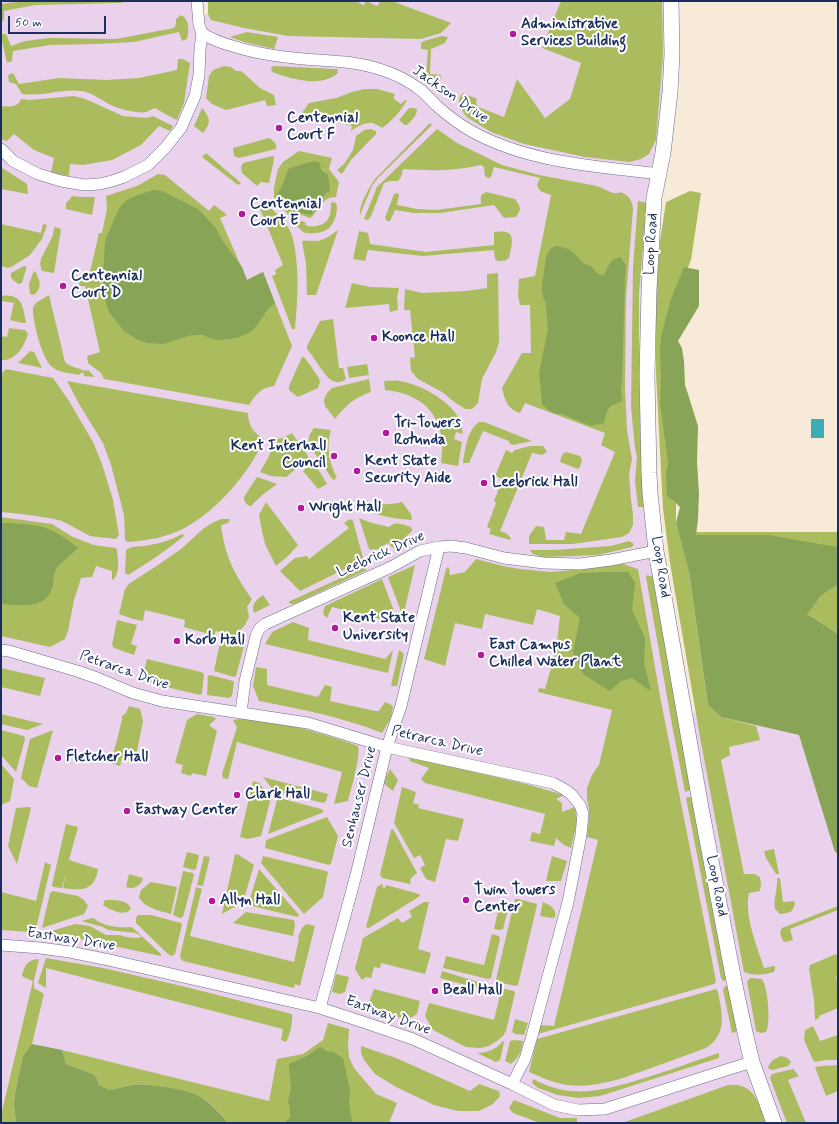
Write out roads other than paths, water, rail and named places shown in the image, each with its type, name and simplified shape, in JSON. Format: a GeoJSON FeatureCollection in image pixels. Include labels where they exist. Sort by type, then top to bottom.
{"type":"FeatureCollection","features":[{"type":"Feature","properties":{"kind":"street"},"geometry":{"type":"LineString","coordinates":[[1,149],[13,161],[38,174],[61,181],[84,185],[100,184],[112,181],[124,177],[148,165],[165,148],[181,128],[194,96],[199,75],[202,33],[199,25],[197,1]]}},
{"type":"Feature","properties":{"kind":"street","name":"Loop Road"},"geometry":{"type":"LineString","coordinates":[[671,1],[672,54],[670,92],[663,153],[654,198],[649,291],[647,376],[649,473],[656,551],[700,803],[740,1009],[752,1062],[774,1123]]}},
{"type":"Feature","properties":{"kind":"street","name":"Jackson Drive"},"geometry":{"type":"LineString","coordinates":[[202,33],[224,44],[264,54],[342,61],[383,70],[418,88],[437,106],[471,131],[516,150],[559,161],[659,174]]}},
{"type":"Feature","properties":{"kind":"street","name":"Leebrick Drive"},"geometry":{"type":"LineString","coordinates":[[241,712],[245,681],[259,629],[265,624],[391,567],[420,551],[451,546],[466,548],[504,558],[544,563],[580,564],[611,560],[656,551]]}},
{"type":"Feature","properties":{"kind":"street","name":"Senhauser Drive"},"geometry":{"type":"LineString","coordinates":[[320,1008],[356,875],[387,747],[401,706],[439,547]]}},
{"type":"Feature","properties":{"kind":"street","name":"Petrarca Drive"},"geometry":{"type":"LineString","coordinates":[[1,650],[77,671],[162,701],[308,723],[387,747],[553,783],[571,794],[580,805],[583,814],[581,835],[568,902],[525,1059],[512,1084]]}},
{"type":"Feature","properties":{"kind":"street","name":"Eastway Drive"},"geometry":{"type":"LineString","coordinates":[[1,945],[70,952],[320,1008],[413,1039],[512,1084],[554,1105],[578,1110],[605,1109],[752,1062]]}},
{"type":"Feature","properties":{"kind":"water"},"geometry":{"type":"Polygon","coordinates":[[[811,419],[824,419],[824,438],[811,438],[811,419]]]}},
{"type":"Feature","properties":{"kind":"place","name":"Administrative Services Building"},"geometry":{"type":"Point","coordinates":[513,34]}},
{"type":"Feature","properties":{"kind":"place","name":"Centennial Court F"},"geometry":{"type":"Point","coordinates":[279,128]}},
{"type":"Feature","properties":{"kind":"place","name":"Centennial Court E"},"geometry":{"type":"Point","coordinates":[242,214]}},
{"type":"Feature","properties":{"kind":"place","name":"Centennial Court D"},"geometry":{"type":"Point","coordinates":[63,286]}},
{"type":"Feature","properties":{"kind":"place","name":"Koonce Hall"},"geometry":{"type":"Point","coordinates":[374,338]}},
{"type":"Feature","properties":{"kind":"place","name":"Tri-Towers Rotunda"},"geometry":{"type":"Point","coordinates":[386,433]}},
{"type":"Feature","properties":{"kind":"place","name":"Kent Interhall Council"},"geometry":{"type":"Point","coordinates":[334,456]}},
{"type":"Feature","properties":{"kind":"place","name":"Kent State Security Aide"},"geometry":{"type":"Point","coordinates":[357,471]}},
{"type":"Feature","properties":{"kind":"place","name":"Leebrick Hall"},"geometry":{"type":"Point","coordinates":[484,483]}},
{"type":"Feature","properties":{"kind":"place","name":"Wright Hall"},"geometry":{"type":"Point","coordinates":[301,508]}},
{"type":"Feature","properties":{"kind":"place","name":"Kent State University"},"geometry":{"type":"Point","coordinates":[335,628]}},
{"type":"Feature","properties":{"kind":"place","name":"Korb Hall"},"geometry":{"type":"Point","coordinates":[177,641]}},
{"type":"Feature","properties":{"kind":"place","name":"East Campus Chilled Water Plant"},"geometry":{"type":"Point","coordinates":[481,655]}},
{"type":"Feature","properties":{"kind":"place","name":"Fletcher Hall"},"geometry":{"type":"Point","coordinates":[58,758]}},
{"type":"Feature","properties":{"kind":"place","name":"Clark Hall"},"geometry":{"type":"Point","coordinates":[237,795]}},
{"type":"Feature","properties":{"kind":"place","name":"Eastway Center"},"geometry":{"type":"Point","coordinates":[127,811]}},
{"type":"Feature","properties":{"kind":"place","name":"Twin Towers Center"},"geometry":{"type":"Point","coordinates":[466,900]}},
{"type":"Feature","properties":{"kind":"place","name":"Allyn Hall"},"geometry":{"type":"Point","coordinates":[212,901]}},
{"type":"Feature","properties":{"kind":"place","name":"Beall Hall"},"geometry":{"type":"Point","coordinates":[435,991]}}]}
